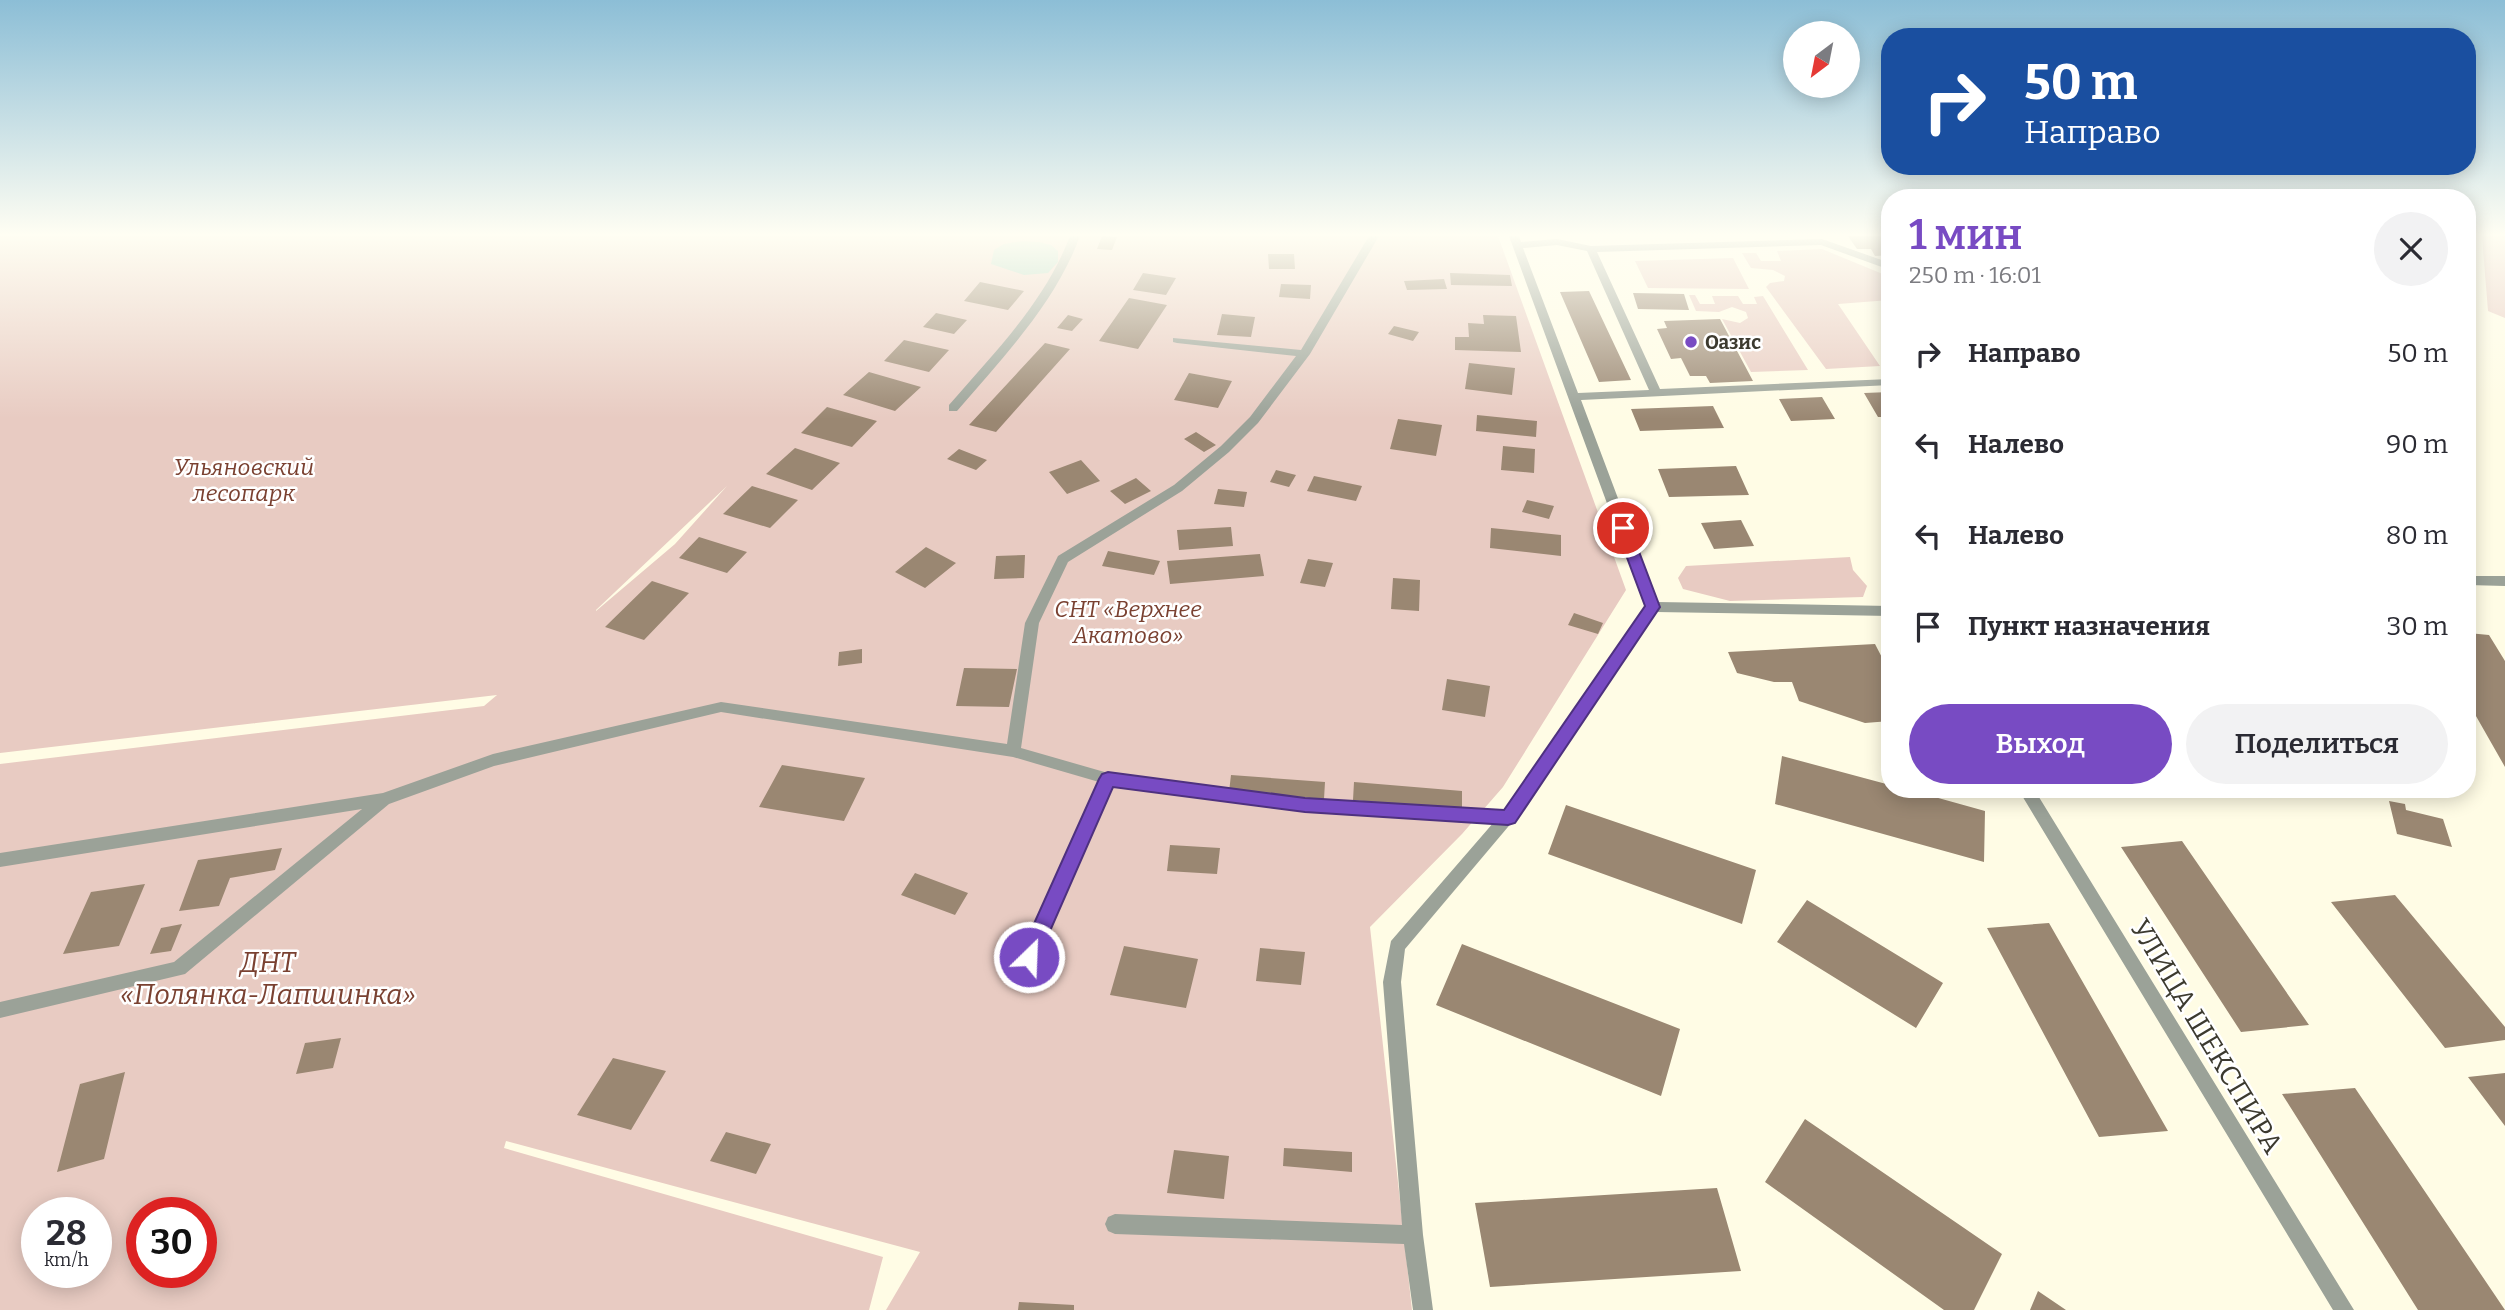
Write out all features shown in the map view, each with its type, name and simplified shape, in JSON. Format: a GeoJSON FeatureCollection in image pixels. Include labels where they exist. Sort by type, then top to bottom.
{"type":"FeatureCollection","features":[{"type":"Feature","properties":{"kind":"street"},"geometry":{"type":"LineString","coordinates":[[953,408],[1025,322],[1041,297]]}},
{"type":"Feature","properties":{"kind":"street"},"geometry":{"type":"LineString","coordinates":[[1013,751],[1032,623],[1063,559],[1178,488],[1225,449],[1254,420],[1304,354],[1338,297]]}},
{"type":"Feature","properties":{"kind":"street"},"geometry":{"type":"LineString","coordinates":[[1537,297],[1652,607]]}},
{"type":"Feature","properties":{"kind":"street"},"geometry":{"type":"LineString","coordinates":[[1613,297],[1656,393]]}},
{"type":"Feature","properties":{"kind":"street"},"geometry":{"type":"LineString","coordinates":[[1177,340],[1304,354]]}},
{"type":"Feature","properties":{"kind":"street"},"geometry":{"type":"LineString","coordinates":[[1574,397],[1881,382]]}},
{"type":"Feature","properties":{"kind":"street"},"geometry":{"type":"LineString","coordinates":[[2476,581],[2505,581]]}},
{"type":"Feature","properties":{"kind":"street"},"geometry":{"type":"LineString","coordinates":[[1652,607],[1881,611]]}},
{"type":"Feature","properties":{"kind":"street"},"geometry":{"type":"LineString","coordinates":[[1423,1310],[1413,1234],[1392,982],[1397,946],[1508,817],[1652,607]]}},
{"type":"Feature","properties":{"kind":"street"},"geometry":{"type":"LineString","coordinates":[[0,860],[384,799],[493,760],[721,707],[1013,751],[1108,779],[1305,805],[1508,817]]}},
{"type":"Feature","properties":{"kind":"street"},"geometry":{"type":"LineString","coordinates":[[1029,957],[1108,779]]}},
{"type":"Feature","properties":{"kind":"street","name":"УЛИЦА ШЕКСПИРА"},"geometry":{"type":"LineString","coordinates":[[2031,798],[2344,1310]]}},
{"type":"Feature","properties":{"kind":"street"},"geometry":{"type":"LineString","coordinates":[[0,1010],[179,970],[384,799]]}},
{"type":"Feature","properties":{"kind":"street"},"geometry":{"type":"LineString","coordinates":[[1115,1224],[1413,1234]]}},
{"type":"Feature","properties":{"kind":"green space"},"geometry":{"type":"Polygon","coordinates":[[[0,297],[1520,297],[1626,590],[1503,787],[1462,834],[1370,927],[1412,1310],[886,1310],[920,1252],[506,1141],[504,1148],[883,1257],[869,1310],[0,1310],[0,764],[484,706],[497,695],[0,753],[0,297]],[[727,486],[596,610],[675,544],[727,486]]]}},
{"type":"Feature","properties":{"kind":"green space"},"geometry":{"type":"Polygon","coordinates":[[[1690,297],[1696,297],[1700,304],[1715,304],[1712,297],[1739,297],[1743,304],[1757,304],[1754,297],[1764,297],[1808,370],[1751,372],[1722,319],[1740,323],[1748,318],[1746,312],[1732,307],[1719,312],[1696,311],[1690,297]]]}},
{"type":"Feature","properties":{"kind":"green space"},"geometry":{"type":"Polygon","coordinates":[[[1773,297],[1881,297],[1881,301],[1838,304],[1880,366],[1826,369],[1773,297]]]}},
{"type":"Feature","properties":{"kind":"green space"},"geometry":{"type":"Polygon","coordinates":[[[2487,297],[2505,297],[2505,318],[2488,311],[2487,297]]]}},
{"type":"Feature","properties":{"kind":"green space"},"geometry":{"type":"Polygon","coordinates":[[[1850,557],[1853,570],[1867,586],[1863,597],[1730,601],[1683,589],[1678,578],[1686,566],[1850,557]]]}},
{"type":"Feature","properties":{"kind":"building"},"geometry":{"type":"Polygon","coordinates":[[[967,297],[1019,297],[1008,310],[964,301],[967,297]]]}},
{"type":"Feature","properties":{"kind":"building"},"geometry":{"type":"Polygon","coordinates":[[[1562,297],[1592,297],[1631,380],[1599,382],[1562,297]]]}},
{"type":"Feature","properties":{"kind":"building"},"geometry":{"type":"Polygon","coordinates":[[[1634,297],[1685,297],[1689,310],[1638,309],[1634,297]]]}},
{"type":"Feature","properties":{"kind":"building"},"geometry":{"type":"Polygon","coordinates":[[[1129,298],[1167,305],[1138,349],[1099,341],[1129,298]]]}},
{"type":"Feature","properties":{"kind":"building"},"geometry":{"type":"Polygon","coordinates":[[[936,313],[967,320],[954,334],[923,327],[936,313]]]}},
{"type":"Feature","properties":{"kind":"building"},"geometry":{"type":"Polygon","coordinates":[[[1222,314],[1255,317],[1251,337],[1217,335],[1222,314]]]}},
{"type":"Feature","properties":{"kind":"building"},"geometry":{"type":"Polygon","coordinates":[[[1068,315],[1083,319],[1072,331],[1057,328],[1068,315]]]}},
{"type":"Feature","properties":{"kind":"building"},"geometry":{"type":"Polygon","coordinates":[[[1483,315],[1516,316],[1521,352],[1455,350],[1455,337],[1469,337],[1468,323],[1484,324],[1483,315]]]}},
{"type":"Feature","properties":{"kind":"building"},"geometry":{"type":"Polygon","coordinates":[[[1720,319],[1753,381],[1710,383],[1706,376],[1690,376],[1681,358],[1671,359],[1657,329],[1667,328],[1664,321],[1720,319]]]}},
{"type":"Feature","properties":{"kind":"building"},"geometry":{"type":"Polygon","coordinates":[[[1394,326],[1419,332],[1413,341],[1388,334],[1394,326]]]}},
{"type":"Feature","properties":{"kind":"building"},"geometry":{"type":"Polygon","coordinates":[[[904,340],[949,350],[929,372],[884,361],[904,340]]]}},
{"type":"Feature","properties":{"kind":"building"},"geometry":{"type":"Polygon","coordinates":[[[1045,343],[1070,349],[996,432],[969,425],[1045,343]]]}},
{"type":"Feature","properties":{"kind":"building"},"geometry":{"type":"Polygon","coordinates":[[[1469,363],[1515,368],[1512,395],[1465,389],[1469,363]]]}},
{"type":"Feature","properties":{"kind":"building"},"geometry":{"type":"Polygon","coordinates":[[[869,372],[921,387],[895,411],[843,395],[869,372]]]}},
{"type":"Feature","properties":{"kind":"building"},"geometry":{"type":"Polygon","coordinates":[[[1189,373],[1232,381],[1218,408],[1174,400],[1189,373]]]}},
{"type":"Feature","properties":{"kind":"building"},"geometry":{"type":"Polygon","coordinates":[[[1881,392],[1881,417],[1878,417],[1864,393],[1881,392]]]}},
{"type":"Feature","properties":{"kind":"building"},"geometry":{"type":"Polygon","coordinates":[[[1822,397],[1835,419],[1791,421],[1779,399],[1822,397]]]}},
{"type":"Feature","properties":{"kind":"building"},"geometry":{"type":"Polygon","coordinates":[[[1713,406],[1724,428],[1640,431],[1631,409],[1713,406]]]}},
{"type":"Feature","properties":{"kind":"building"},"geometry":{"type":"Polygon","coordinates":[[[827,407],[877,421],[852,447],[801,433],[827,407]]]}},
{"type":"Feature","properties":{"kind":"building"},"geometry":{"type":"Polygon","coordinates":[[[1477,415],[1537,421],[1536,437],[1476,431],[1477,415]]]}},
{"type":"Feature","properties":{"kind":"building"},"geometry":{"type":"Polygon","coordinates":[[[1398,419],[1442,425],[1436,456],[1390,449],[1398,419]]]}},
{"type":"Feature","properties":{"kind":"building"},"geometry":{"type":"Polygon","coordinates":[[[1196,432],[1216,445],[1204,452],[1184,439],[1196,432]]]}},
{"type":"Feature","properties":{"kind":"building"},"geometry":{"type":"Polygon","coordinates":[[[1503,446],[1535,449],[1534,473],[1501,470],[1503,446]]]}},
{"type":"Feature","properties":{"kind":"building"},"geometry":{"type":"Polygon","coordinates":[[[795,448],[840,463],[812,490],[766,474],[795,448]]]}},
{"type":"Feature","properties":{"kind":"building"},"geometry":{"type":"Polygon","coordinates":[[[959,449],[987,460],[976,470],[947,459],[959,449]]]}},
{"type":"Feature","properties":{"kind":"building"},"geometry":{"type":"Polygon","coordinates":[[[1081,460],[1100,481],[1067,494],[1049,472],[1081,460]]]}},
{"type":"Feature","properties":{"kind":"building"},"geometry":{"type":"Polygon","coordinates":[[[1736,466],[1749,495],[1669,497],[1658,469],[1736,466]]]}},
{"type":"Feature","properties":{"kind":"building"},"geometry":{"type":"Polygon","coordinates":[[[1276,470],[1296,475],[1289,487],[1270,482],[1276,470]]]}},
{"type":"Feature","properties":{"kind":"building"},"geometry":{"type":"Polygon","coordinates":[[[1314,476],[1362,486],[1356,501],[1307,491],[1314,476]]]}},
{"type":"Feature","properties":{"kind":"building"},"geometry":{"type":"Polygon","coordinates":[[[1136,478],[1151,491],[1125,504],[1110,491],[1136,478]]]}},
{"type":"Feature","properties":{"kind":"building"},"geometry":{"type":"Polygon","coordinates":[[[752,486],[798,500],[770,528],[723,514],[752,486]]]}},
{"type":"Feature","properties":{"kind":"building"},"geometry":{"type":"Polygon","coordinates":[[[1218,489],[1247,492],[1244,507],[1214,504],[1218,489]]]}},
{"type":"Feature","properties":{"kind":"building"},"geometry":{"type":"Polygon","coordinates":[[[1527,500],[1554,506],[1549,519],[1522,512],[1527,500]]]}},
{"type":"Feature","properties":{"kind":"building"},"geometry":{"type":"Polygon","coordinates":[[[1741,520],[1754,546],[1714,549],[1701,523],[1741,520]]]}},
{"type":"Feature","properties":{"kind":"building"},"geometry":{"type":"Polygon","coordinates":[[[1231,527],[1233,546],[1179,550],[1177,530],[1231,527]]]}},
{"type":"Feature","properties":{"kind":"building"},"geometry":{"type":"Polygon","coordinates":[[[1491,528],[1561,535],[1561,556],[1490,548],[1491,528]]]}},
{"type":"Feature","properties":{"kind":"building"},"geometry":{"type":"Polygon","coordinates":[[[699,537],[747,552],[727,573],[679,558],[699,537]]]}},
{"type":"Feature","properties":{"kind":"building"},"geometry":{"type":"Polygon","coordinates":[[[926,547],[956,563],[925,588],[895,572],[926,547]]]}},
{"type":"Feature","properties":{"kind":"building"},"geometry":{"type":"Polygon","coordinates":[[[1108,551],[1160,561],[1154,575],[1102,566],[1108,551]]]}},
{"type":"Feature","properties":{"kind":"building"},"geometry":{"type":"Polygon","coordinates":[[[1260,554],[1264,576],[1170,584],[1167,561],[1260,554]]]}},
{"type":"Feature","properties":{"kind":"building"},"geometry":{"type":"Polygon","coordinates":[[[1025,555],[1024,578],[994,579],[996,556],[1025,555]]]}},
{"type":"Feature","properties":{"kind":"building"},"geometry":{"type":"Polygon","coordinates":[[[1308,559],[1333,563],[1325,587],[1300,583],[1308,559]]]}},
{"type":"Feature","properties":{"kind":"building"},"geometry":{"type":"Polygon","coordinates":[[[1393,578],[1420,580],[1419,611],[1391,609],[1393,578]]]}},
{"type":"Feature","properties":{"kind":"building"},"geometry":{"type":"Polygon","coordinates":[[[652,581],[689,593],[644,640],[605,627],[652,581]]]}},
{"type":"Feature","properties":{"kind":"building"},"geometry":{"type":"Polygon","coordinates":[[[1574,613],[1603,623],[1598,634],[1568,625],[1574,613]]]}},
{"type":"Feature","properties":{"kind":"building"},"geometry":{"type":"Polygon","coordinates":[[[2476,634],[2489,635],[2505,661],[2505,767],[2476,716],[2476,634]]]}},
{"type":"Feature","properties":{"kind":"building"},"geometry":{"type":"Polygon","coordinates":[[[1875,644],[1881,656],[1881,722],[1865,723],[1799,701],[1792,682],[1774,682],[1737,673],[1728,652],[1875,644]]]}},
{"type":"Feature","properties":{"kind":"building"},"geometry":{"type":"Polygon","coordinates":[[[862,649],[862,663],[838,666],[839,652],[862,649]]]}},
{"type":"Feature","properties":{"kind":"building"},"geometry":{"type":"Polygon","coordinates":[[[964,668],[1017,669],[1009,707],[956,706],[964,668]]]}},
{"type":"Feature","properties":{"kind":"building"},"geometry":{"type":"Polygon","coordinates":[[[1447,679],[1490,686],[1485,717],[1442,710],[1447,679]]]}},
{"type":"Feature","properties":{"kind":"building"},"geometry":{"type":"Polygon","coordinates":[[[1782,756],[1881,783],[1881,798],[1938,798],[1985,811],[1984,862],[1775,804],[1782,756]]]}},
{"type":"Feature","properties":{"kind":"building"},"geometry":{"type":"Polygon","coordinates":[[[782,765],[865,778],[844,821],[759,807],[782,765]]]}},
{"type":"Feature","properties":{"kind":"building"},"geometry":{"type":"Polygon","coordinates":[[[1231,775],[1325,782],[1324,799],[1229,792],[1231,775]]]}},
{"type":"Feature","properties":{"kind":"building"},"geometry":{"type":"Polygon","coordinates":[[[1354,782],[1462,791],[1462,810],[1353,800],[1354,782]]]}},
{"type":"Feature","properties":{"kind":"building"},"geometry":{"type":"Polygon","coordinates":[[[2389,801],[2405,804],[2406,810],[2443,819],[2452,847],[2397,834],[2389,801]]]}},
{"type":"Feature","properties":{"kind":"building"},"geometry":{"type":"Polygon","coordinates":[[[1566,805],[1756,870],[1742,924],[1548,854],[1566,805]]]}},
{"type":"Feature","properties":{"kind":"building"},"geometry":{"type":"Polygon","coordinates":[[[2182,841],[2309,1025],[2241,1032],[2121,847],[2182,841]]]}},
{"type":"Feature","properties":{"kind":"building"},"geometry":{"type":"Polygon","coordinates":[[[1170,845],[1220,848],[1217,874],[1167,871],[1170,845]]]}},
{"type":"Feature","properties":{"kind":"building"},"geometry":{"type":"Polygon","coordinates":[[[282,848],[275,870],[230,878],[219,906],[179,911],[198,860],[282,848]]]}},
{"type":"Feature","properties":{"kind":"building"},"geometry":{"type":"Polygon","coordinates":[[[915,873],[968,893],[955,915],[901,895],[915,873]]]}},
{"type":"Feature","properties":{"kind":"building"},"geometry":{"type":"Polygon","coordinates":[[[145,884],[119,946],[63,954],[91,892],[145,884]]]}},
{"type":"Feature","properties":{"kind":"building"},"geometry":{"type":"Polygon","coordinates":[[[2395,895],[2505,1027],[2505,1040],[2445,1048],[2331,902],[2395,895]]]}},
{"type":"Feature","properties":{"kind":"building"},"geometry":{"type":"Polygon","coordinates":[[[1807,900],[1943,983],[1916,1028],[1777,942],[1807,900]]]}},
{"type":"Feature","properties":{"kind":"building"},"geometry":{"type":"Polygon","coordinates":[[[2049,923],[2168,1131],[2099,1137],[1987,928],[2049,923]]]}},
{"type":"Feature","properties":{"kind":"building"},"geometry":{"type":"Polygon","coordinates":[[[182,924],[171,951],[150,954],[161,928],[182,924]]]}},
{"type":"Feature","properties":{"kind":"building"},"geometry":{"type":"Polygon","coordinates":[[[1462,944],[1680,1029],[1661,1096],[1436,1005],[1462,944]]]}},
{"type":"Feature","properties":{"kind":"building"},"geometry":{"type":"Polygon","coordinates":[[[1124,946],[1198,959],[1186,1008],[1110,995],[1124,946]]]}},
{"type":"Feature","properties":{"kind":"building"},"geometry":{"type":"Polygon","coordinates":[[[1260,948],[1305,952],[1301,985],[1256,981],[1260,948]]]}},
{"type":"Feature","properties":{"kind":"building"},"geometry":{"type":"Polygon","coordinates":[[[341,1038],[333,1068],[296,1074],[305,1043],[341,1038]]]}},
{"type":"Feature","properties":{"kind":"building"},"geometry":{"type":"Polygon","coordinates":[[[613,1058],[666,1071],[631,1130],[577,1115],[613,1058]]]}},
{"type":"Feature","properties":{"kind":"building"},"geometry":{"type":"Polygon","coordinates":[[[125,1072],[104,1159],[57,1172],[80,1084],[125,1072]]]}},
{"type":"Feature","properties":{"kind":"building"},"geometry":{"type":"Polygon","coordinates":[[[2505,1073],[2505,1126],[2468,1077],[2505,1073]]]}},
{"type":"Feature","properties":{"kind":"building"},"geometry":{"type":"Polygon","coordinates":[[[2355,1088],[2505,1310],[2418,1310],[2282,1094],[2355,1088]]]}},
{"type":"Feature","properties":{"kind":"building"},"geometry":{"type":"Polygon","coordinates":[[[1805,1119],[2002,1254],[1974,1310],[1944,1310],[1765,1182],[1805,1119]]]}},
{"type":"Feature","properties":{"kind":"building"},"geometry":{"type":"Polygon","coordinates":[[[726,1132],[771,1144],[756,1174],[710,1161],[726,1132]]]}},
{"type":"Feature","properties":{"kind":"building"},"geometry":{"type":"Polygon","coordinates":[[[1284,1148],[1352,1152],[1352,1172],[1283,1166],[1284,1148]]]}},
{"type":"Feature","properties":{"kind":"building"},"geometry":{"type":"Polygon","coordinates":[[[1174,1150],[1229,1156],[1224,1199],[1167,1193],[1174,1150]]]}},
{"type":"Feature","properties":{"kind":"building"},"geometry":{"type":"Polygon","coordinates":[[[1717,1188],[1741,1271],[1490,1287],[1475,1203],[1717,1188]]]}},
{"type":"Feature","properties":{"kind":"building"},"geometry":{"type":"Polygon","coordinates":[[[2038,1291],[2066,1310],[2030,1310],[2038,1291]]]}},
{"type":"Feature","properties":{"kind":"building"},"geometry":{"type":"Polygon","coordinates":[[[1019,1302],[1074,1305],[1074,1310],[1018,1310],[1019,1302]]]}},
{"type":"Feature","properties":{"kind":"place","name":"Оазис"},"geometry":{"type":"Point","coordinates":[1691,342]}},
{"type":"Feature","properties":{"kind":"route"},"geometry":{"type":"LineString","coordinates":[[1029,957],[1108,779],[1305,805],[1508,817],[1652,607],[1623,528]]}},
{"type":"Feature","properties":{"kind":"park label","name":"Ульяновский лесопарк"},"geometry":{"type":"Point","coordinates":[244,480]}},
{"type":"Feature","properties":{"kind":"park label","name":"СНТ «Верхнее Акатово»"},"geometry":{"type":"Point","coordinates":[1128,622]}},
{"type":"Feature","properties":{"kind":"park label","name":"ДНТ «Полянка-Лапшинка»"},"geometry":{"type":"Point","coordinates":[268,978]}}]}
